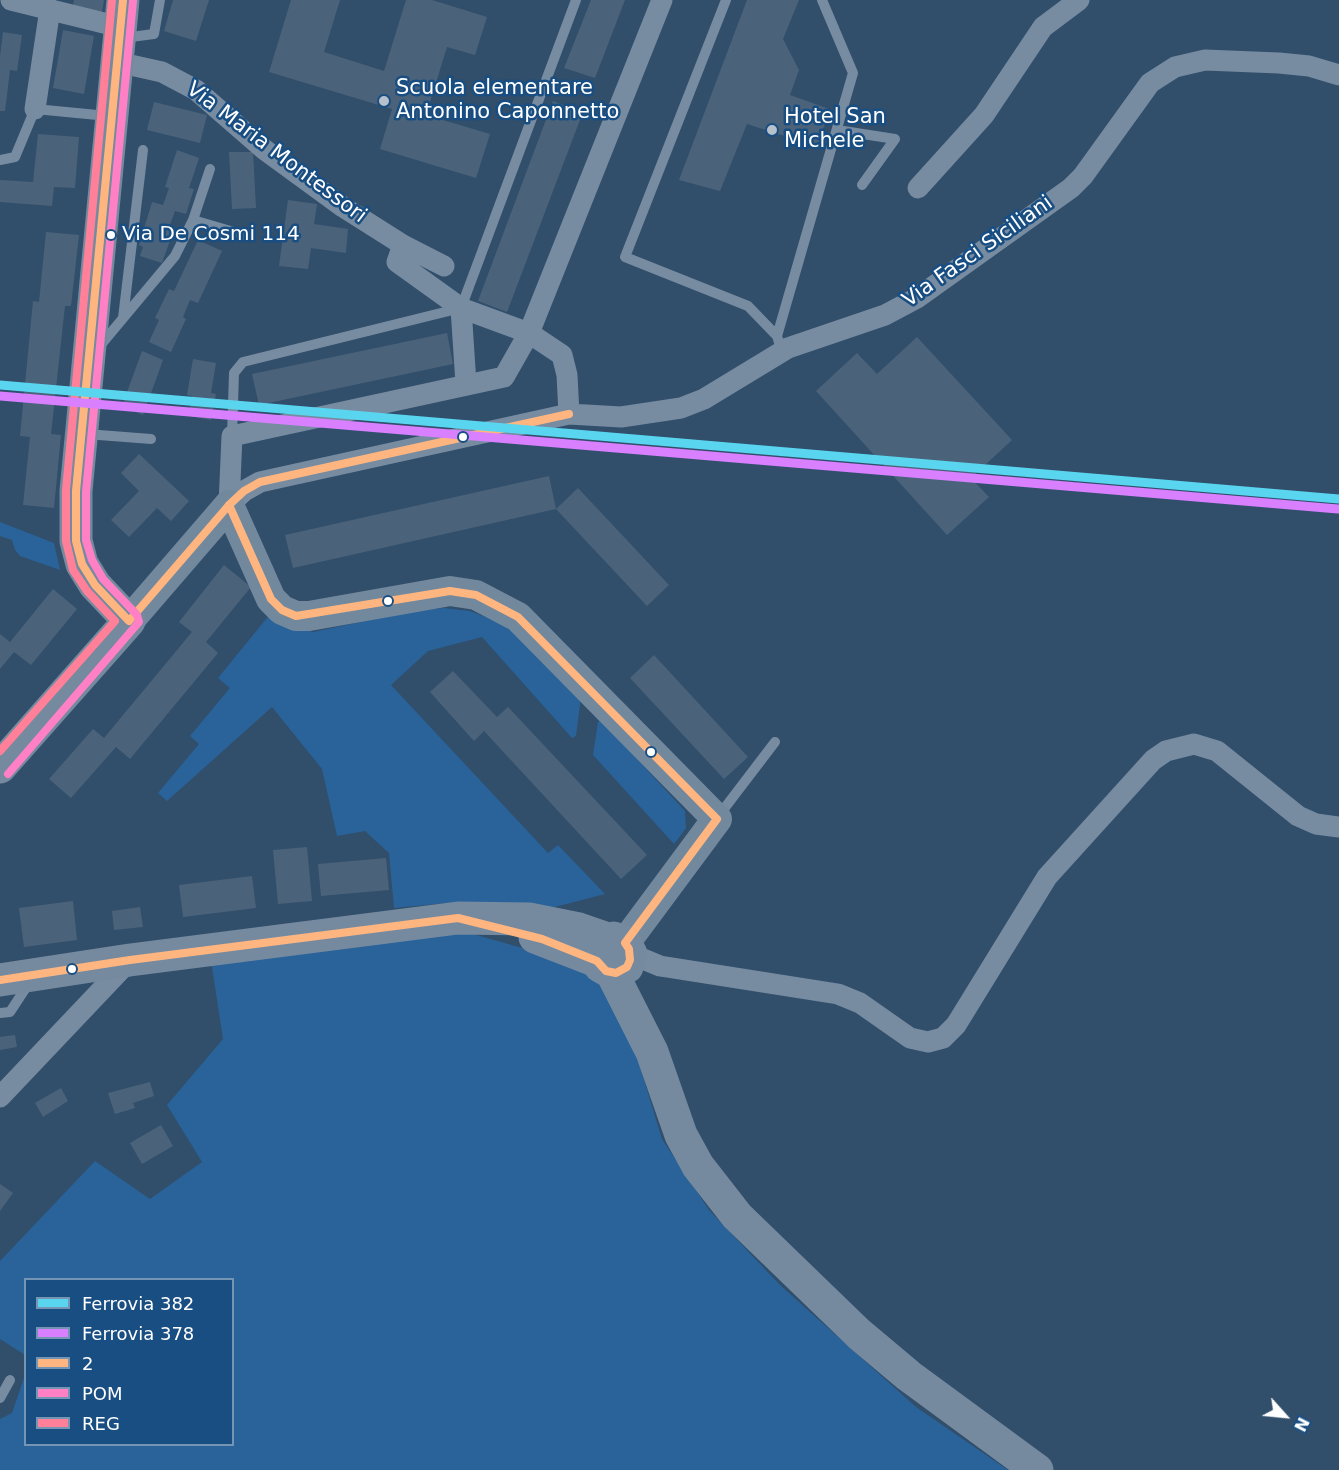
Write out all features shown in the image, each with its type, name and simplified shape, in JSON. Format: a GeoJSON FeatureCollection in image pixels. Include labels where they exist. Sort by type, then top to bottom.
{"type":"FeatureCollection","features":[{"type":"Feature","properties":{"kind":"main road"},"geometry":{"type":"LineString","coordinates":[[120,32],[81,433],[76,491],[76,541],[82,564],[95,585],[129,621]]}},
{"type":"Feature","properties":{"kind":"main road"},"geometry":{"type":"LineString","coordinates":[[0,767],[229,505],[271,599],[282,610],[296,616],[309,616],[450,591],[477,595],[518,617],[717,819],[617,955]]}},
{"type":"Feature","properties":{"kind":"main road"},"geometry":{"type":"LineString","coordinates":[[0,980],[130,960],[458,918],[617,955]]}},
{"type":"Feature","properties":{"kind":"main road"},"geometry":{"type":"LineString","coordinates":[[617,955],[652,1022],[652,1052],[681,1135],[698,1166],[737,1216],[859,1334],[909,1376],[1037,1470]]}},
{"type":"Feature","properties":{"kind":"street","name":"Via Maria Montessori"},"geometry":{"type":"LineString","coordinates":[[11,0],[50,9],[120,32],[162,72],[196,90],[266,150],[343,207],[403,245],[444,266]]}},
{"type":"Feature","properties":{"kind":"street"},"geometry":{"type":"LineString","coordinates":[[229,505],[232,436],[504,377],[530,333],[662,0]]}},
{"type":"Feature","properties":{"kind":"street"},"geometry":{"type":"LineString","coordinates":[[918,188],[984,115],[1043,27],[1079,0]]}},
{"type":"Feature","properties":{"kind":"street"},"geometry":{"type":"LineString","coordinates":[[35,109],[50,9]]}},
{"type":"Feature","properties":{"kind":"street","name":"Via Fasci Siciliani"},"geometry":{"type":"LineString","coordinates":[[229,505],[244,491],[260,483],[569,414],[621,417],[681,408],[704,399],[780,344],[885,315],[917,298],[1071,188],[1088,170],[1150,83],[1175,67],[1205,60],[1280,63],[1309,66],[1339,75]]}},
{"type":"Feature","properties":{"kind":"street"},"geometry":{"type":"LineString","coordinates":[[403,245],[397,262],[461,308],[530,333],[562,355],[567,375],[569,414]]}},
{"type":"Feature","properties":{"kind":"street"},"geometry":{"type":"LineString","coordinates":[[461,308],[466,384]]}},
{"type":"Feature","properties":{"kind":"street"},"geometry":{"type":"LineString","coordinates":[[617,955],[660,966],[838,994],[860,1003],[910,1038],[928,1042],[943,1038],[956,1025],[1047,877],[1153,760],[1166,751],[1194,744],[1216,751],[1298,816],[1316,824],[1339,827]]}},
{"type":"Feature","properties":{"kind":"street"},"geometry":{"type":"LineString","coordinates":[[0,1097],[130,960]]}},
{"type":"Feature","properties":{"kind":"lane"},"geometry":{"type":"LineString","coordinates":[[120,32],[154,34],[160,0]]}},
{"type":"Feature","properties":{"kind":"lane"},"geometry":{"type":"LineString","coordinates":[[232,436],[234,373],[243,362],[461,308],[576,0]]}},
{"type":"Feature","properties":{"kind":"lane"},"geometry":{"type":"LineString","coordinates":[[726,0],[625,257],[748,306],[780,344]]}},
{"type":"Feature","properties":{"kind":"lane"},"geometry":{"type":"LineString","coordinates":[[780,344],[853,73],[822,0]]}},
{"type":"Feature","properties":{"kind":"lane"},"geometry":{"type":"LineString","coordinates":[[0,160],[15,157],[35,109],[112,116]]}},
{"type":"Feature","properties":{"kind":"lane"},"geometry":{"type":"LineString","coordinates":[[837,130],[895,139],[862,185]]}},
{"type":"Feature","properties":{"kind":"lane"},"geometry":{"type":"LineString","coordinates":[[123,318],[143,150]]}},
{"type":"Feature","properties":{"kind":"lane"},"geometry":{"type":"LineString","coordinates":[[89,359],[175,256],[193,220],[210,169]]}},
{"type":"Feature","properties":{"kind":"lane"},"geometry":{"type":"LineString","coordinates":[[193,220],[244,235]]}},
{"type":"Feature","properties":{"kind":"lane"},"geometry":{"type":"LineString","coordinates":[[81,433],[151,439]]}},
{"type":"Feature","properties":{"kind":"lane"},"geometry":{"type":"LineString","coordinates":[[717,819],[775,742]]}},
{"type":"Feature","properties":{"kind":"lane"},"geometry":{"type":"LineString","coordinates":[[0,1013],[10,1012],[34,975]]}},
{"type":"Feature","properties":{"kind":"lane"},"geometry":{"type":"LineString","coordinates":[[0,1398],[10,1380]]}},
{"type":"Feature","properties":{"kind":"shaded area"},"geometry":{"type":"Polygon","coordinates":[[[0,522],[54,543],[60,570],[20,556],[12,540],[0,536],[0,522]]]}},
{"type":"Feature","properties":{"kind":"shaded area"},"geometry":{"type":"Polygon","coordinates":[[[444,608],[470,611],[507,625],[581,697],[576,736],[572,738],[482,637],[428,651],[391,685],[548,853],[558,845],[605,894],[551,908],[448,903],[394,908],[389,853],[365,831],[337,836],[322,769],[272,707],[167,801],[158,793],[199,744],[190,736],[230,688],[218,678],[271,613],[295,627],[313,632],[414,611],[444,608]]]}},
{"type":"Feature","properties":{"kind":"shaded area"},"geometry":{"type":"Polygon","coordinates":[[[601,720],[685,811],[686,828],[674,844],[593,755],[598,722],[601,720]]]}},
{"type":"Feature","properties":{"kind":"shaded area"},"geometry":{"type":"Polygon","coordinates":[[[455,929],[590,967],[629,1031],[662,1139],[709,1210],[780,1285],[916,1407],[1008,1470],[0,1470],[0,1419],[12,1413],[24,1378],[24,1446],[234,1446],[234,1278],[24,1278],[24,1354],[0,1339],[0,1261],[95,1161],[150,1199],[202,1162],[167,1105],[223,1039],[210,954],[455,929]]]}},
{"type":"Feature","properties":{"kind":"building"},"geometry":{"type":"Polygon","coordinates":[[[74,0],[104,0],[101,17],[72,12],[74,0]]]}},
{"type":"Feature","properties":{"kind":"building"},"geometry":{"type":"Polygon","coordinates":[[[173,0],[209,0],[196,41],[164,31],[173,0]]]}},
{"type":"Feature","properties":{"kind":"building"},"geometry":{"type":"Polygon","coordinates":[[[291,0],[340,0],[324,52],[384,71],[406,0],[432,0],[487,17],[475,55],[447,47],[426,115],[490,134],[476,178],[380,149],[392,109],[269,72],[291,0]]]}},
{"type":"Feature","properties":{"kind":"building"},"geometry":{"type":"Polygon","coordinates":[[[591,0],[625,0],[595,78],[564,68],[591,0]]]}},
{"type":"Feature","properties":{"kind":"building"},"geometry":{"type":"Polygon","coordinates":[[[747,0],[799,0],[783,39],[799,70],[790,95],[832,110],[822,131],[827,142],[819,147],[747,124],[720,191],[679,180],[747,0]]]}},
{"type":"Feature","properties":{"kind":"building"},"geometry":{"type":"Polygon","coordinates":[[[63,30],[94,36],[84,94],[53,88],[63,30]]]}},
{"type":"Feature","properties":{"kind":"building"},"geometry":{"type":"Polygon","coordinates":[[[3,32],[22,35],[17,71],[10,70],[5,111],[0,111],[0,56],[3,32]]]}},
{"type":"Feature","properties":{"kind":"building"},"geometry":{"type":"Polygon","coordinates":[[[553,101],[583,112],[507,312],[478,301],[553,101]]]}},
{"type":"Feature","properties":{"kind":"building"},"geometry":{"type":"Polygon","coordinates":[[[154,102],[207,115],[200,143],[147,130],[154,102]]]}},
{"type":"Feature","properties":{"kind":"building"},"geometry":{"type":"Polygon","coordinates":[[[38,134],[79,137],[75,188],[54,187],[52,206],[0,202],[0,180],[33,182],[38,134]]]}},
{"type":"Feature","properties":{"kind":"building"},"geometry":{"type":"Polygon","coordinates":[[[177,150],[199,158],[189,188],[194,189],[186,214],[175,211],[168,230],[173,232],[162,263],[140,256],[143,247],[139,245],[152,202],[163,205],[169,188],[165,187],[177,150]]]}},
{"type":"Feature","properties":{"kind":"building"},"geometry":{"type":"Polygon","coordinates":[[[229,152],[253,152],[256,208],[232,209],[229,152]]]}},
{"type":"Feature","properties":{"kind":"building"},"geometry":{"type":"Polygon","coordinates":[[[288,200],[317,204],[314,224],[348,229],[346,253],[311,248],[308,269],[279,266],[288,200]]]}},
{"type":"Feature","properties":{"kind":"building"},"geometry":{"type":"Polygon","coordinates":[[[46,232],[79,235],[71,306],[65,306],[51,434],[61,435],[54,508],[23,505],[30,437],[20,436],[33,301],[39,302],[46,232]]]}},
{"type":"Feature","properties":{"kind":"building"},"geometry":{"type":"Polygon","coordinates":[[[198,240],[222,251],[198,303],[190,300],[183,317],[186,319],[171,352],[149,342],[159,320],[155,318],[169,289],[174,291],[198,240]]]}},
{"type":"Feature","properties":{"kind":"building"},"geometry":{"type":"Polygon","coordinates":[[[447,333],[453,364],[259,405],[252,374],[447,333]]]}},
{"type":"Feature","properties":{"kind":"building"},"geometry":{"type":"Polygon","coordinates":[[[917,337],[1012,440],[971,478],[989,497],[947,535],[816,391],[857,353],[877,374],[917,337]]]}},
{"type":"Feature","properties":{"kind":"building"},"geometry":{"type":"Polygon","coordinates":[[[142,351],[163,360],[143,415],[122,406],[142,351]]]}},
{"type":"Feature","properties":{"kind":"building"},"geometry":{"type":"Polygon","coordinates":[[[193,359],[216,363],[211,393],[216,394],[211,420],[189,416],[192,396],[187,395],[193,359]]]}},
{"type":"Feature","properties":{"kind":"building"},"geometry":{"type":"Polygon","coordinates":[[[139,454],[189,501],[171,521],[157,508],[129,537],[111,520],[139,491],[121,473],[139,454]]]}},
{"type":"Feature","properties":{"kind":"building"},"geometry":{"type":"Polygon","coordinates":[[[549,476],[556,509],[293,568],[285,535],[549,476]]]}},
{"type":"Feature","properties":{"kind":"building"},"geometry":{"type":"Polygon","coordinates":[[[578,488],[669,585],[647,606],[556,509],[578,488]]]}},
{"type":"Feature","properties":{"kind":"building"},"geometry":{"type":"Polygon","coordinates":[[[224,565],[251,587],[206,642],[218,653],[130,759],[116,747],[71,798],[49,779],[93,729],[104,738],[192,632],[179,622],[224,565]]]}},
{"type":"Feature","properties":{"kind":"building"},"geometry":{"type":"Polygon","coordinates":[[[53,589],[77,609],[31,665],[14,652],[0,669],[0,634],[10,642],[53,589]]]}},
{"type":"Feature","properties":{"kind":"building"},"geometry":{"type":"Polygon","coordinates":[[[654,655],[748,757],[724,779],[630,678],[654,655]]]}},
{"type":"Feature","properties":{"kind":"building"},"geometry":{"type":"Polygon","coordinates":[[[453,671],[497,717],[508,707],[647,855],[621,879],[484,731],[474,741],[430,692],[453,671]]]}},
{"type":"Feature","properties":{"kind":"building"},"geometry":{"type":"Polygon","coordinates":[[[307,847],[312,901],[278,904],[273,850],[307,847]]]}},
{"type":"Feature","properties":{"kind":"building"},"geometry":{"type":"Polygon","coordinates":[[[386,858],[389,890],[321,896],[318,864],[386,858]]]}},
{"type":"Feature","properties":{"kind":"building"},"geometry":{"type":"Polygon","coordinates":[[[252,876],[256,908],[183,917],[179,885],[252,876]]]}},
{"type":"Feature","properties":{"kind":"building"},"geometry":{"type":"Polygon","coordinates":[[[73,901],[77,940],[24,947],[19,908],[73,901]]]}},
{"type":"Feature","properties":{"kind":"building"},"geometry":{"type":"Polygon","coordinates":[[[140,907],[143,927],[114,930],[112,911],[140,907]]]}},
{"type":"Feature","properties":{"kind":"building"},"geometry":{"type":"Polygon","coordinates":[[[15,1035],[17,1047],[0,1050],[0,1037],[15,1035]]]}},
{"type":"Feature","properties":{"kind":"building"},"geometry":{"type":"Polygon","coordinates":[[[150,1082],[154,1096],[133,1103],[135,1108],[115,1114],[108,1093],[150,1082]]]}},
{"type":"Feature","properties":{"kind":"building"},"geometry":{"type":"Polygon","coordinates":[[[61,1088],[68,1101],[43,1117],[35,1103],[61,1088]]]}},
{"type":"Feature","properties":{"kind":"building"},"geometry":{"type":"Polygon","coordinates":[[[161,1125],[173,1146],[142,1164],[130,1143],[161,1125]]]}},
{"type":"Feature","properties":{"kind":"building"},"geometry":{"type":"Polygon","coordinates":[[[0,1184],[13,1193],[0,1211],[0,1184]]]}},
{"type":"Feature","properties":{"kind":"rail line","name":"382"},"geometry":{"type":"LineString","coordinates":[[0,385],[1339,499]]}},
{"type":"Feature","properties":{"kind":"rail line","name":"378"},"geometry":{"type":"LineString","coordinates":[[0,396],[1338,509]]}},
{"type":"Feature","properties":{"kind":"transit line","name":"REG"},"geometry":{"type":"LineString","coordinates":[[0,751],[115,621],[87,591],[73,570],[66,541],[66,490],[112,0]]}},
{"type":"Feature","properties":{"kind":"transit line","name":"2"},"geometry":{"type":"LineString","coordinates":[[123,0],[76,491],[76,541],[82,564],[95,585],[129,621],[229,505],[244,491],[260,482],[569,414]]}},
{"type":"Feature","properties":{"kind":"transit line","name":"POM"},"geometry":{"type":"LineString","coordinates":[[8,774],[139,622],[137,615],[103,579],[92,560],[86,540],[86,492],[133,1]]}},
{"type":"Feature","properties":{"kind":"transit line","name":"2"},"geometry":{"type":"LineString","coordinates":[[0,980],[130,960],[458,918],[542,939],[597,961],[606,971],[616,973],[627,967],[630,960],[629,949],[625,943],[717,819],[518,617],[476,595],[450,591],[296,616],[282,610],[271,599],[229,505]]}},
{"type":"Feature","properties":{"kind":"place","name":"Scuola elementare Antonino Caponnetto"},"geometry":{"type":"Point","coordinates":[384,101]}},
{"type":"Feature","properties":{"kind":"place","name":"Hotel San Michele"},"geometry":{"type":"Point","coordinates":[772,130]}},
{"type":"Feature","properties":{"kind":"place","name":"Via De Cosmi 114"},"geometry":{"type":"Point","coordinates":[111,235]}}]}
